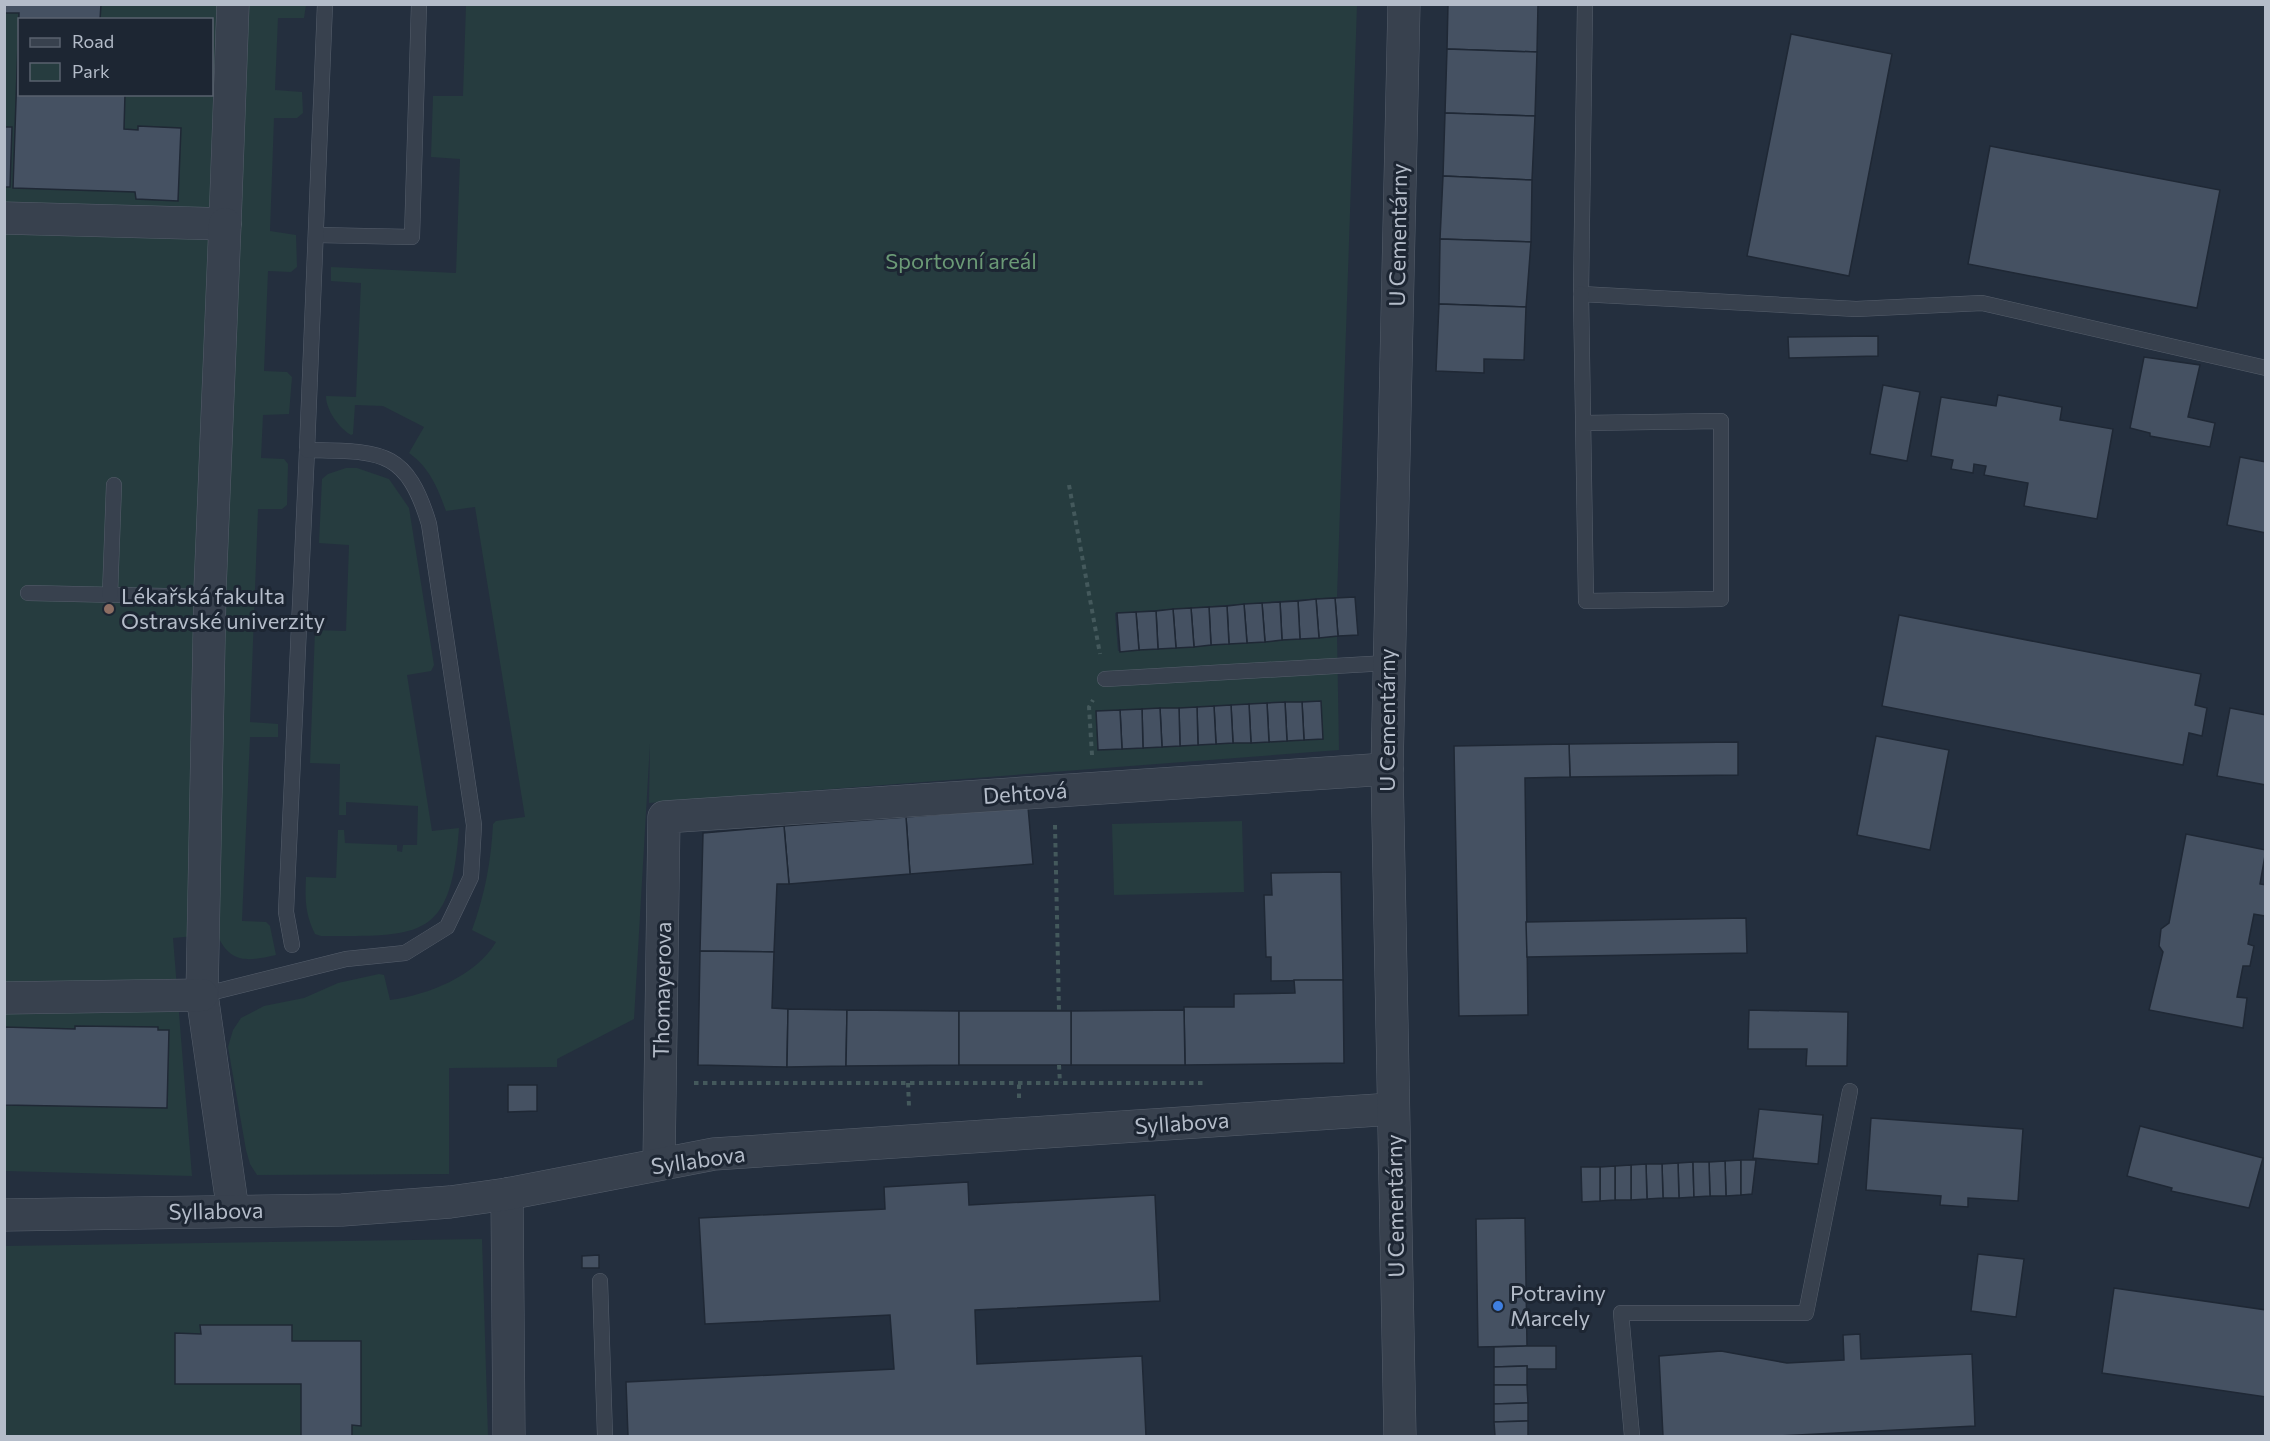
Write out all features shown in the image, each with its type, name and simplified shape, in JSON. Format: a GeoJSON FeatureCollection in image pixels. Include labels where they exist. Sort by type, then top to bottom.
{"type":"FeatureCollection","features":[{"type":"Feature","properties":{"kind":"street"},"geometry":{"type":"LineString","coordinates":[[232,1211],[202,995],[210,597],[233,4]]}},
{"type":"Feature","properties":{"kind":"street","name":"U Cementárny"},"geometry":{"type":"LineString","coordinates":[[1400,1437],[1386,769],[1404,4]]}},
{"type":"Feature","properties":{"kind":"street"},"geometry":{"type":"LineString","coordinates":[[4,218],[225,224]]}},
{"type":"Feature","properties":{"kind":"street","name":"Dehtová"},"geometry":{"type":"LineString","coordinates":[[664,817],[1386,769]]}},
{"type":"Feature","properties":{"kind":"street","name":"Thomayerova"},"geometry":{"type":"LineString","coordinates":[[659,1163],[664,817]]}},
{"type":"Feature","properties":{"kind":"street"},"geometry":{"type":"LineString","coordinates":[[4,999],[202,995]]}},
{"type":"Feature","properties":{"kind":"street","name":"Syllabova"},"geometry":{"type":"LineString","coordinates":[[4,1215],[342,1210],[450,1202],[507,1194],[659,1163],[726,1154],[1393,1109]]}},
{"type":"Feature","properties":{"kind":"street"},"geometry":{"type":"LineString","coordinates":[[507,1194],[508,1437]]}},
{"type":"Feature","properties":{"kind":"lane"},"geometry":{"type":"LineString","coordinates":[[292,945],[286,912],[317,235],[325,4]]}},
{"type":"Feature","properties":{"kind":"lane"},"geometry":{"type":"LineString","coordinates":[[317,235],[412,237],[419,4]]}},
{"type":"Feature","properties":{"kind":"lane"},"geometry":{"type":"LineString","coordinates":[[1582,423],[1721,421],[1721,599],[1586,601],[1582,423],[1581,294],[1585,4]]}},
{"type":"Feature","properties":{"kind":"lane"},"geometry":{"type":"LineString","coordinates":[[1581,294],[1856,309],[1983,303],[2265,368]]}},
{"type":"Feature","properties":{"kind":"lane"},"geometry":{"type":"LineString","coordinates":[[202,995],[346,959],[405,953],[447,927],[471,877],[474,825],[429,524],[420,495],[403,468],[368,452],[307,450]]}},
{"type":"Feature","properties":{"kind":"lane"},"geometry":{"type":"LineString","coordinates":[[110,595],[114,485]]}},
{"type":"Feature","properties":{"kind":"lane"},"geometry":{"type":"LineString","coordinates":[[28,593],[210,597]]}},
{"type":"Feature","properties":{"kind":"lane"},"geometry":{"type":"LineString","coordinates":[[1105,679],[1387,663]]}},
{"type":"Feature","properties":{"kind":"lane"},"geometry":{"type":"LineString","coordinates":[[1632,1437],[1621,1313],[1806,1313],[1850,1091]]}},
{"type":"Feature","properties":{"kind":"lane"},"geometry":{"type":"LineString","coordinates":[[600,1281],[605,1437]]}},
{"type":"Feature","properties":{"kind":"path"},"geometry":{"type":"LineString","coordinates":[[1069,485],[1105,679],[1089,707],[1094,789]]}},
{"type":"Feature","properties":{"kind":"path"},"geometry":{"type":"LineString","coordinates":[[1055,791],[1059,1011]]}},
{"type":"Feature","properties":{"kind":"path"},"geometry":{"type":"LineString","coordinates":[[1059,1065],[1060,1083]]}},
{"type":"Feature","properties":{"kind":"path"},"geometry":{"type":"LineString","coordinates":[[660,1083],[1215,1083]]}},
{"type":"Feature","properties":{"kind":"green space","name":"Lékařská fakulta Ostravské univerzity"},"geometry":{"type":"Polygon","coordinates":[[[5,5],[306,5],[304,18],[278,18],[275,90],[302,92],[303,113],[297,118],[274,118],[270,231],[296,235],[297,267],[291,272],[268,271],[264,371],[287,372],[292,377],[289,414],[263,415],[261,458],[284,459],[288,464],[287,505],[282,509],[258,509],[250,722],[278,724],[278,737],[250,737],[242,921],[266,922],[270,926],[276,955],[257,959],[234,956],[222,944],[217,934],[173,938],[192,1176],[5,1171],[5,5]]]}},
{"type":"Feature","properties":{"kind":"green space","name":"Sportovní areál"},"geometry":{"type":"Polygon","coordinates":[[[466,5],[1357,5],[1337,597],[1115,613],[1118,651],[1337,635],[1339,750],[649,803],[650,743],[634,1019],[557,1059],[557,1067],[449,1068],[449,1174],[257,1175],[250,1164],[246,1150],[228,1047],[233,1030],[241,1018],[264,1006],[304,998],[338,983],[379,974],[384,975],[390,1000],[420,994],[464,974],[487,954],[496,942],[472,930],[487,878],[493,824],[496,821],[525,817],[475,507],[446,511],[432,479],[409,453],[424,427],[383,406],[355,405],[353,434],[351,435],[334,418],[328,407],[326,396],[356,397],[361,283],[331,281],[331,267],[456,273],[460,159],[431,157],[433,96],[463,96],[466,5]]]}},
{"type":"Feature","properties":{"kind":"green space"},"geometry":{"type":"Polygon","coordinates":[[[346,468],[357,468],[389,479],[409,508],[434,665],[431,671],[407,675],[432,831],[459,828],[455,865],[448,892],[438,911],[425,924],[407,931],[384,935],[321,936],[315,934],[307,913],[306,877],[336,878],[338,830],[344,830],[345,843],[397,845],[397,851],[402,852],[403,845],[417,845],[418,806],[346,802],[346,815],[339,815],[340,764],[310,763],[315,630],[346,631],[349,545],[319,543],[322,479],[328,474],[346,468]]]}},
{"type":"Feature","properties":{"kind":"green space"},"geometry":{"type":"Polygon","coordinates":[[[1242,821],[1244,892],[1114,895],[1112,824],[1242,821]]]}},
{"type":"Feature","properties":{"kind":"green space"},"geometry":{"type":"Polygon","coordinates":[[[482,1239],[488,1436],[5,1436],[4,1246],[482,1239]]]}},
{"type":"Feature","properties":{"kind":"building"},"geometry":{"type":"Polygon","coordinates":[[[4,4],[101,4],[100,18],[19,18],[19,13],[4,13],[4,4]]]}},
{"type":"Feature","properties":{"kind":"building"},"geometry":{"type":"Polygon","coordinates":[[[1448,4],[1538,4],[1537,52],[1447,49],[1448,4]]]}},
{"type":"Feature","properties":{"kind":"building"},"geometry":{"type":"Polygon","coordinates":[[[1791,34],[1892,54],[1849,276],[1747,256],[1791,34]]]}},
{"type":"Feature","properties":{"kind":"building"},"geometry":{"type":"Polygon","coordinates":[[[18,42],[18,96],[125,96],[124,129],[138,130],[138,126],[181,128],[178,201],[136,199],[135,192],[13,188],[18,42]]]}},
{"type":"Feature","properties":{"kind":"building"},"geometry":{"type":"Polygon","coordinates":[[[1447,49],[1537,52],[1535,116],[1445,113],[1447,49]]]}},
{"type":"Feature","properties":{"kind":"building"},"geometry":{"type":"Polygon","coordinates":[[[1445,113],[1535,116],[1532,180],[1443,176],[1445,113]]]}},
{"type":"Feature","properties":{"kind":"building"},"geometry":{"type":"Polygon","coordinates":[[[4,127],[12,127],[10,187],[4,187],[4,127]]]}},
{"type":"Feature","properties":{"kind":"building"},"geometry":{"type":"Polygon","coordinates":[[[1990,146],[2220,190],[2197,308],[1968,264],[1990,146]]]}},
{"type":"Feature","properties":{"kind":"building"},"geometry":{"type":"Polygon","coordinates":[[[1443,176],[1532,180],[1531,242],[1440,239],[1443,176]]]}},
{"type":"Feature","properties":{"kind":"building"},"geometry":{"type":"Polygon","coordinates":[[[1440,239],[1531,242],[1526,307],[1439,304],[1440,239]]]}},
{"type":"Feature","properties":{"kind":"building"},"geometry":{"type":"Polygon","coordinates":[[[1439,304],[1526,307],[1524,360],[1484,359],[1484,373],[1436,371],[1439,304]]]}},
{"type":"Feature","properties":{"kind":"building"},"geometry":{"type":"Polygon","coordinates":[[[1878,336],[1878,356],[1789,358],[1788,337],[1878,336]]]}},
{"type":"Feature","properties":{"kind":"building"},"geometry":{"type":"Polygon","coordinates":[[[2144,357],[2200,365],[2188,417],[2215,423],[2210,447],[2150,436],[2150,433],[2130,428],[2144,357]]]}},
{"type":"Feature","properties":{"kind":"building"},"geometry":{"type":"Polygon","coordinates":[[[1883,385],[1920,392],[1907,461],[1870,454],[1883,385]]]}},
{"type":"Feature","properties":{"kind":"building"},"geometry":{"type":"Polygon","coordinates":[[[1998,395],[2062,407],[2060,420],[2113,429],[2097,519],[2024,506],[2028,483],[1984,475],[1986,466],[1974,464],[1973,473],[1951,469],[1953,460],[1931,456],[1941,397],[1996,406],[1998,395]]]}},
{"type":"Feature","properties":{"kind":"building"},"geometry":{"type":"Polygon","coordinates":[[[2240,457],[2266,462],[2266,533],[2227,525],[2240,457]]]}},
{"type":"Feature","properties":{"kind":"building"},"geometry":{"type":"Polygon","coordinates":[[[1355,597],[1358,635],[1338,636],[1335,598],[1355,597]]]}},
{"type":"Feature","properties":{"kind":"building"},"geometry":{"type":"Polygon","coordinates":[[[1335,598],[1338,636],[1319,638],[1316,599],[1335,598]]]}},
{"type":"Feature","properties":{"kind":"building"},"geometry":{"type":"Polygon","coordinates":[[[1316,599],[1319,638],[1300,639],[1298,601],[1316,599]]]}},
{"type":"Feature","properties":{"kind":"building"},"geometry":{"type":"Polygon","coordinates":[[[1298,601],[1300,639],[1282,640],[1280,602],[1298,601]]]}},
{"type":"Feature","properties":{"kind":"building"},"geometry":{"type":"Polygon","coordinates":[[[1280,602],[1282,640],[1265,642],[1262,603],[1280,602]]]}},
{"type":"Feature","properties":{"kind":"building"},"geometry":{"type":"Polygon","coordinates":[[[1262,603],[1265,642],[1247,643],[1244,604],[1262,603]]]}},
{"type":"Feature","properties":{"kind":"building"},"geometry":{"type":"Polygon","coordinates":[[[1244,604],[1247,643],[1229,644],[1227,606],[1244,604]]]}},
{"type":"Feature","properties":{"kind":"building"},"geometry":{"type":"Polygon","coordinates":[[[1227,606],[1229,644],[1211,645],[1209,607],[1227,606]]]}},
{"type":"Feature","properties":{"kind":"building"},"geometry":{"type":"Polygon","coordinates":[[[1209,607],[1211,645],[1194,647],[1191,608],[1209,607]]]}},
{"type":"Feature","properties":{"kind":"building"},"geometry":{"type":"Polygon","coordinates":[[[1191,608],[1194,647],[1176,648],[1173,609],[1191,608]]]}},
{"type":"Feature","properties":{"kind":"building"},"geometry":{"type":"Polygon","coordinates":[[[1173,609],[1176,648],[1158,649],[1156,611],[1173,609]]]}},
{"type":"Feature","properties":{"kind":"building"},"geometry":{"type":"Polygon","coordinates":[[[1156,611],[1158,649],[1139,650],[1136,612],[1156,611]]]}},
{"type":"Feature","properties":{"kind":"building"},"geometry":{"type":"Polygon","coordinates":[[[1136,612],[1139,650],[1120,652],[1117,613],[1136,612]]]}},
{"type":"Feature","properties":{"kind":"building"},"geometry":{"type":"Polygon","coordinates":[[[1899,615],[2201,674],[2195,705],[2207,708],[2202,736],[2189,733],[2183,765],[1882,706],[1899,615]]]}},
{"type":"Feature","properties":{"kind":"building"},"geometry":{"type":"Polygon","coordinates":[[[1321,701],[1323,739],[1304,740],[1302,702],[1321,701]]]}},
{"type":"Feature","properties":{"kind":"building"},"geometry":{"type":"Polygon","coordinates":[[[1285,702],[1302,702],[1304,740],[1287,741],[1285,702]]]}},
{"type":"Feature","properties":{"kind":"building"},"geometry":{"type":"Polygon","coordinates":[[[1285,702],[1287,741],[1269,742],[1267,703],[1285,702]]]}},
{"type":"Feature","properties":{"kind":"building"},"geometry":{"type":"Polygon","coordinates":[[[1267,703],[1269,742],[1251,743],[1249,704],[1267,703]]]}},
{"type":"Feature","properties":{"kind":"building"},"geometry":{"type":"Polygon","coordinates":[[[1249,704],[1251,743],[1233,743],[1231,705],[1249,704]]]}},
{"type":"Feature","properties":{"kind":"building"},"geometry":{"type":"Polygon","coordinates":[[[1231,705],[1233,743],[1216,744],[1214,706],[1231,705]]]}},
{"type":"Feature","properties":{"kind":"building"},"geometry":{"type":"Polygon","coordinates":[[[1214,706],[1216,744],[1198,745],[1197,707],[1214,706]]]}},
{"type":"Feature","properties":{"kind":"building"},"geometry":{"type":"Polygon","coordinates":[[[1197,707],[1198,745],[1180,746],[1179,708],[1197,707]]]}},
{"type":"Feature","properties":{"kind":"building"},"geometry":{"type":"Polygon","coordinates":[[[1160,708],[1179,708],[1180,746],[1162,747],[1160,708]]]}},
{"type":"Feature","properties":{"kind":"building"},"geometry":{"type":"Polygon","coordinates":[[[1160,708],[1162,747],[1143,748],[1142,709],[1160,708]]]}},
{"type":"Feature","properties":{"kind":"building"},"geometry":{"type":"Polygon","coordinates":[[[2230,708],[2266,715],[2266,785],[2217,776],[2230,708]]]}},
{"type":"Feature","properties":{"kind":"building"},"geometry":{"type":"Polygon","coordinates":[[[1142,709],[1143,748],[1122,749],[1120,710],[1142,709]]]}},
{"type":"Feature","properties":{"kind":"building"},"geometry":{"type":"Polygon","coordinates":[[[1120,710],[1122,749],[1098,750],[1096,711],[1120,710]]]}},
{"type":"Feature","properties":{"kind":"building"},"geometry":{"type":"Polygon","coordinates":[[[1876,736],[1949,750],[1930,850],[1857,835],[1876,736]]]}},
{"type":"Feature","properties":{"kind":"building"},"geometry":{"type":"Polygon","coordinates":[[[1738,742],[1738,775],[1570,777],[1569,744],[1738,742]]]}},
{"type":"Feature","properties":{"kind":"building"},"geometry":{"type":"Polygon","coordinates":[[[1569,744],[1570,777],[1525,778],[1528,1015],[1459,1016],[1454,746],[1569,744]]]}},
{"type":"Feature","properties":{"kind":"building"},"geometry":{"type":"Polygon","coordinates":[[[1028,807],[1033,864],[910,874],[906,817],[1028,807]]]}},
{"type":"Feature","properties":{"kind":"building"},"geometry":{"type":"Polygon","coordinates":[[[906,817],[910,874],[789,884],[784,826],[906,817]]]}},
{"type":"Feature","properties":{"kind":"building"},"geometry":{"type":"Polygon","coordinates":[[[784,826],[789,884],[777,884],[774,952],[700,951],[703,833],[784,826]]]}},
{"type":"Feature","properties":{"kind":"building"},"geometry":{"type":"Polygon","coordinates":[[[2186,834],[2266,850],[2260,884],[2266,885],[2265,916],[2254,914],[2248,944],[2254,946],[2250,966],[2243,966],[2237,997],[2247,998],[2243,1028],[2149,1010],[2163,952],[2159,946],[2161,929],[2169,923],[2186,834]]]}},
{"type":"Feature","properties":{"kind":"building"},"geometry":{"type":"Polygon","coordinates":[[[1341,872],[1343,980],[1271,981],[1271,957],[1266,957],[1264,895],[1272,895],[1271,873],[1341,872]]]}},
{"type":"Feature","properties":{"kind":"building"},"geometry":{"type":"Polygon","coordinates":[[[1746,918],[1747,953],[1527,957],[1526,922],[1746,918]]]}},
{"type":"Feature","properties":{"kind":"building"},"geometry":{"type":"Polygon","coordinates":[[[700,951],[774,952],[772,1008],[788,1009],[787,1067],[698,1065],[700,951]]]}},
{"type":"Feature","properties":{"kind":"building"},"geometry":{"type":"Polygon","coordinates":[[[1294,980],[1343,980],[1344,1063],[1185,1065],[1184,1007],[1234,1007],[1234,994],[1295,993],[1294,980]]]}},
{"type":"Feature","properties":{"kind":"building"},"geometry":{"type":"Polygon","coordinates":[[[788,1009],[847,1010],[846,1066],[787,1067],[788,1009]]]}},
{"type":"Feature","properties":{"kind":"building"},"geometry":{"type":"Polygon","coordinates":[[[847,1010],[959,1011],[959,1065],[846,1066],[847,1010]]]}},
{"type":"Feature","properties":{"kind":"building"},"geometry":{"type":"Polygon","coordinates":[[[1184,1010],[1185,1065],[1071,1065],[1071,1011],[1184,1010]]]}},
{"type":"Feature","properties":{"kind":"building"},"geometry":{"type":"Polygon","coordinates":[[[1749,1010],[1848,1012],[1847,1066],[1806,1066],[1807,1049],[1748,1049],[1749,1010]]]}},
{"type":"Feature","properties":{"kind":"building"},"geometry":{"type":"Polygon","coordinates":[[[959,1011],[1071,1011],[1071,1065],[959,1065],[959,1011]]]}},
{"type":"Feature","properties":{"kind":"building"},"geometry":{"type":"Polygon","coordinates":[[[75,1026],[158,1027],[158,1030],[169,1030],[167,1108],[4,1105],[4,1027],[75,1029],[75,1026]]]}},
{"type":"Feature","properties":{"kind":"building"},"geometry":{"type":"Polygon","coordinates":[[[508,1085],[537,1085],[537,1111],[508,1112],[508,1085]]]}},
{"type":"Feature","properties":{"kind":"building"},"geometry":{"type":"Polygon","coordinates":[[[1759,1109],[1823,1115],[1818,1164],[1753,1158],[1759,1109]]]}},
{"type":"Feature","properties":{"kind":"building"},"geometry":{"type":"Polygon","coordinates":[[[1871,1118],[2023,1129],[2018,1201],[1968,1198],[1968,1207],[1940,1205],[1941,1196],[1866,1190],[1871,1118]]]}},
{"type":"Feature","properties":{"kind":"building"},"geometry":{"type":"Polygon","coordinates":[[[2140,1126],[2263,1158],[2249,1208],[2171,1191],[2172,1188],[2127,1176],[2140,1126]]]}},
{"type":"Feature","properties":{"kind":"building"},"geometry":{"type":"Polygon","coordinates":[[[1741,1160],[1741,1195],[1726,1196],[1725,1161],[1741,1160]]]}},
{"type":"Feature","properties":{"kind":"building"},"geometry":{"type":"Polygon","coordinates":[[[1741,1160],[1756,1160],[1752,1194],[1741,1195],[1741,1160]]]}},
{"type":"Feature","properties":{"kind":"building"},"geometry":{"type":"Polygon","coordinates":[[[1725,1161],[1726,1196],[1710,1196],[1709,1162],[1725,1161]]]}},
{"type":"Feature","properties":{"kind":"building"},"geometry":{"type":"Polygon","coordinates":[[[1693,1162],[1694,1197],[1679,1198],[1678,1163],[1693,1162]]]}},
{"type":"Feature","properties":{"kind":"building"},"geometry":{"type":"Polygon","coordinates":[[[1693,1162],[1709,1162],[1710,1196],[1694,1197],[1693,1162]]]}},
{"type":"Feature","properties":{"kind":"building"},"geometry":{"type":"Polygon","coordinates":[[[1678,1163],[1679,1198],[1663,1198],[1662,1164],[1678,1163]]]}},
{"type":"Feature","properties":{"kind":"building"},"geometry":{"type":"Polygon","coordinates":[[[1646,1164],[1662,1164],[1663,1198],[1647,1199],[1646,1164]]]}},
{"type":"Feature","properties":{"kind":"building"},"geometry":{"type":"Polygon","coordinates":[[[1646,1164],[1647,1199],[1631,1200],[1631,1165],[1646,1164]]]}},
{"type":"Feature","properties":{"kind":"building"},"geometry":{"type":"Polygon","coordinates":[[[1631,1165],[1631,1200],[1615,1200],[1615,1166],[1631,1165]]]}},
{"type":"Feature","properties":{"kind":"building"},"geometry":{"type":"Polygon","coordinates":[[[1615,1166],[1615,1200],[1600,1201],[1600,1167],[1615,1166]]]}},
{"type":"Feature","properties":{"kind":"building"},"geometry":{"type":"Polygon","coordinates":[[[1581,1167],[1600,1167],[1600,1201],[1582,1202],[1581,1167]]]}},
{"type":"Feature","properties":{"kind":"building"},"geometry":{"type":"Polygon","coordinates":[[[968,1182],[969,1205],[1155,1195],[1160,1301],[975,1310],[977,1364],[1142,1356],[1146,1436],[628,1436],[626,1382],[894,1369],[890,1315],[705,1324],[699,1218],[885,1209],[884,1187],[968,1182]]]}},
{"type":"Feature","properties":{"kind":"building"},"geometry":{"type":"Polygon","coordinates":[[[1525,1218],[1527,1346],[1478,1347],[1476,1219],[1525,1218]]]}},
{"type":"Feature","properties":{"kind":"building"},"geometry":{"type":"Polygon","coordinates":[[[1978,1254],[2024,1259],[2016,1317],[1971,1311],[1978,1254]]]}},
{"type":"Feature","properties":{"kind":"building"},"geometry":{"type":"Polygon","coordinates":[[[599,1255],[599,1268],[582,1268],[582,1256],[599,1255]]]}},
{"type":"Feature","properties":{"kind":"building"},"geometry":{"type":"Polygon","coordinates":[[[2114,1288],[2266,1310],[2266,1397],[2102,1373],[2114,1288]]]}},
{"type":"Feature","properties":{"kind":"building"},"geometry":{"type":"Polygon","coordinates":[[[200,1325],[292,1325],[292,1341],[361,1341],[361,1426],[352,1425],[352,1436],[301,1436],[301,1384],[175,1384],[175,1333],[201,1334],[200,1325]]]}},
{"type":"Feature","properties":{"kind":"building"},"geometry":{"type":"Polygon","coordinates":[[[1860,1334],[1861,1359],[1972,1354],[1975,1426],[1777,1436],[1663,1436],[1659,1356],[1721,1351],[1787,1363],[1844,1360],[1843,1335],[1860,1334]]]}},
{"type":"Feature","properties":{"kind":"building"},"geometry":{"type":"Polygon","coordinates":[[[1556,1346],[1556,1369],[1527,1369],[1527,1366],[1494,1367],[1494,1347],[1556,1346]]]}},
{"type":"Feature","properties":{"kind":"building"},"geometry":{"type":"Polygon","coordinates":[[[1527,1366],[1527,1385],[1494,1385],[1494,1367],[1527,1366]]]}},
{"type":"Feature","properties":{"kind":"building"},"geometry":{"type":"Polygon","coordinates":[[[1494,1385],[1527,1385],[1528,1403],[1494,1404],[1494,1385]]]}},
{"type":"Feature","properties":{"kind":"building"},"geometry":{"type":"Polygon","coordinates":[[[1528,1403],[1528,1421],[1494,1422],[1494,1404],[1528,1403]]]}},
{"type":"Feature","properties":{"kind":"building"},"geometry":{"type":"Polygon","coordinates":[[[1528,1421],[1528,1436],[1495,1436],[1494,1422],[1528,1421]]]}},
{"type":"Feature","properties":{"kind":"place","name":"Lékařská fakulta Ostravské univerzity"},"geometry":{"type":"Point","coordinates":[109,609]}},
{"type":"Feature","properties":{"kind":"place","name":"Potraviny Marcely"},"geometry":{"type":"Point","coordinates":[1498,1306]}}]}
